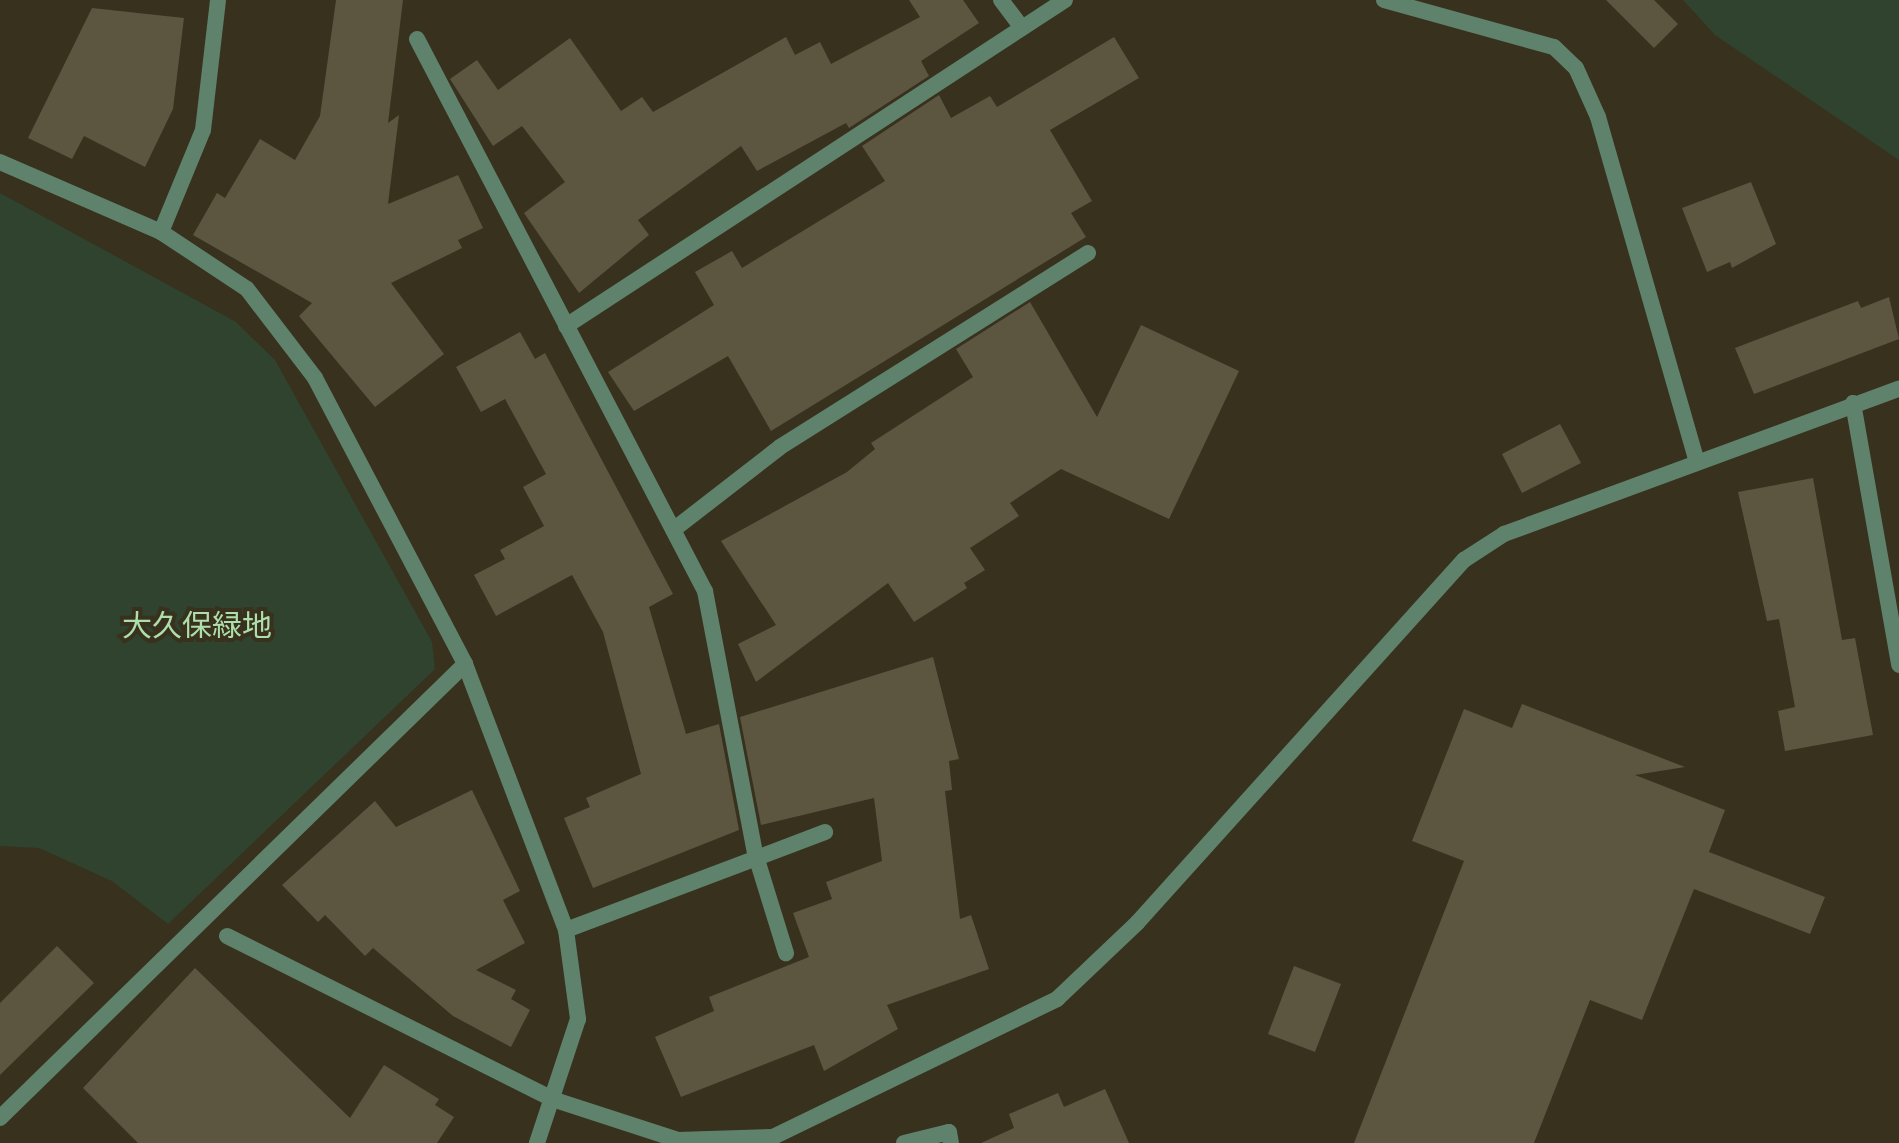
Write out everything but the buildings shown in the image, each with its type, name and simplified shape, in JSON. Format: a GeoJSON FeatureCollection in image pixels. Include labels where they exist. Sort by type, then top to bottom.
{"type":"FeatureCollection","features":[{"type":"Feature","properties":{"kind":"street"},"geometry":{"type":"LineString","coordinates":[[161,232],[203,130],[218,0]]}},
{"type":"Feature","properties":{"kind":"street"},"geometry":{"type":"LineString","coordinates":[[1001,0],[1022,28]]}},
{"type":"Feature","properties":{"kind":"street"},"geometry":{"type":"LineString","coordinates":[[566,326],[1065,0]]}},
{"type":"Feature","properties":{"kind":"street"},"geometry":{"type":"LineString","coordinates":[[1384,0],[1554,47],[1576,68],[1598,117],[1696,459]]}},
{"type":"Feature","properties":{"kind":"street"},"geometry":{"type":"LineString","coordinates":[[417,39],[566,326],[677,527],[705,591],[755,853],[786,953]]}},
{"type":"Feature","properties":{"kind":"street"},"geometry":{"type":"LineString","coordinates":[[0,162],[161,232],[247,289],[277,321],[315,378],[465,664],[566,930],[578,1019],[537,1143]]}},
{"type":"Feature","properties":{"kind":"street"},"geometry":{"type":"LineString","coordinates":[[677,527],[780,447],[1088,253]]}},
{"type":"Feature","properties":{"kind":"street"},"geometry":{"type":"LineString","coordinates":[[227,936],[552,1099],[678,1140],[773,1137],[1057,999],[1137,923],[1464,560],[1504,534],[1696,459],[1899,389]]}},
{"type":"Feature","properties":{"kind":"street"},"geometry":{"type":"LineString","coordinates":[[1853,403],[1899,665]]}},
{"type":"Feature","properties":{"kind":"street"},"geometry":{"type":"LineString","coordinates":[[0,1118],[465,664]]}},
{"type":"Feature","properties":{"kind":"street"},"geometry":{"type":"LineString","coordinates":[[566,930],[755,853],[825,832]]}},
{"type":"Feature","properties":{"kind":"street"},"geometry":{"type":"LineString","coordinates":[[904,1143],[949,1132],[951,1143]]}},
{"type":"Feature","properties":{"kind":"green space"},"geometry":{"type":"Polygon","coordinates":[[[1683,0],[1899,0],[1899,160],[1715,35],[1683,0]]]}},
{"type":"Feature","properties":{"kind":"green space","name":"大久保緑地"},"geometry":{"type":"Polygon","coordinates":[[[0,193],[236,322],[275,360],[432,642],[435,669],[168,924],[112,881],[39,848],[0,846],[0,193]]]}}]}
